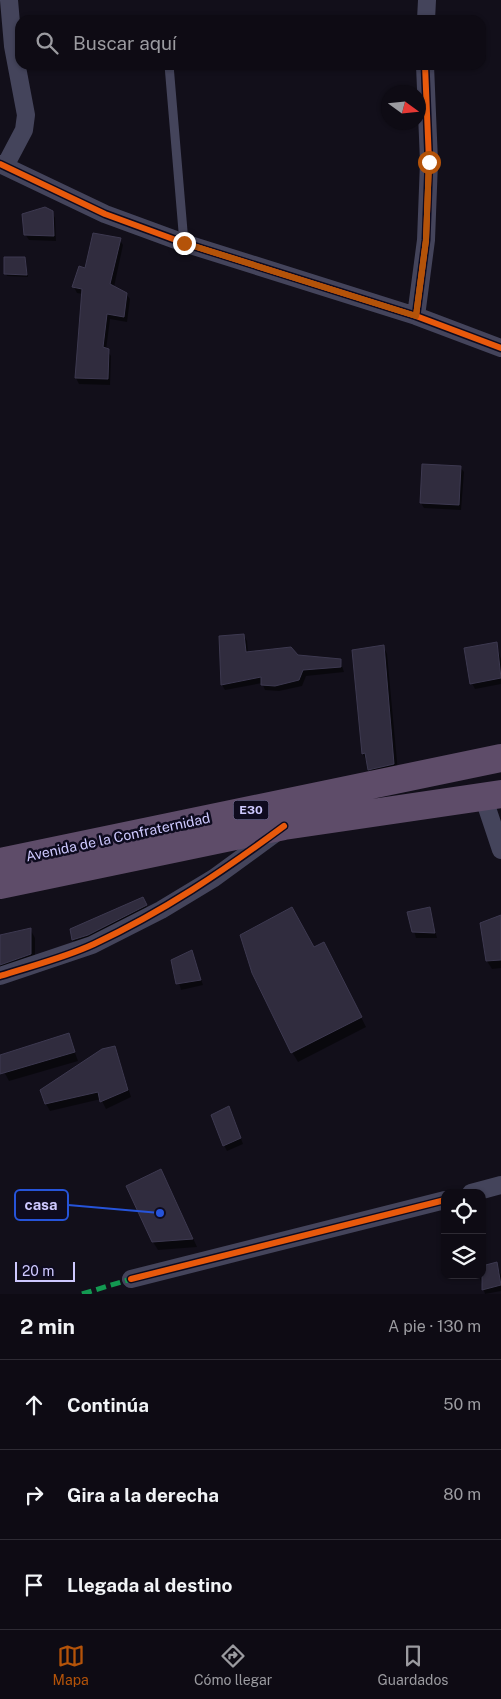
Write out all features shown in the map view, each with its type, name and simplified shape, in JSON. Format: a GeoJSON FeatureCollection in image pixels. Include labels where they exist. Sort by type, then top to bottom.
{"type":"FeatureCollection","features":[{"type":"Feature","properties":{"kind":"highway","name":"Avenida de la Confraternidad"},"geometry":{"type":"LineString","coordinates":[[0,862],[501,758]]}},
{"type":"Feature","properties":{"kind":"highway","name":"Avenida de la Confraternidad"},"geometry":{"type":"LineString","coordinates":[[0,885],[284,826],[492,795]]}},
{"type":"Feature","properties":{"kind":"street"},"geometry":{"type":"LineString","coordinates":[[9,0],[15,57]]}},
{"type":"Feature","properties":{"kind":"street"},"geometry":{"type":"LineString","coordinates":[[426,15],[427,0]]}},
{"type":"Feature","properties":{"kind":"street"},"geometry":{"type":"LineString","coordinates":[[18,70],[26,115],[24,130],[2,165],[105,214],[184,243],[416,316],[501,348]]}},
{"type":"Feature","properties":{"kind":"street"},"geometry":{"type":"LineString","coordinates":[[416,316],[426,240],[429,162],[426,70]]}},
{"type":"Feature","properties":{"kind":"street"},"geometry":{"type":"LineString","coordinates":[[492,795],[501,850]]}},
{"type":"Feature","properties":{"kind":"street"},"geometry":{"type":"LineString","coordinates":[[0,976],[92,945],[161,910],[214,878],[284,826]]}},
{"type":"Feature","properties":{"kind":"street"},"geometry":{"type":"LineString","coordinates":[[486,1189],[501,1185]]}},
{"type":"Feature","properties":{"kind":"street"},"geometry":{"type":"LineString","coordinates":[[131,1279],[441,1201]]}},
{"type":"Feature","properties":{"kind":"lane"},"geometry":{"type":"LineString","coordinates":[[169,70],[184,243]]}},
{"type":"Feature","properties":{"kind":"building"},"geometry":{"type":"Polygon","coordinates":[[[45,207],[53,211],[54,236],[24,235],[22,214],[45,207]]]}},
{"type":"Feature","properties":{"kind":"building"},"geometry":{"type":"Polygon","coordinates":[[[93,233],[121,238],[110,284],[127,293],[124,317],[107,314],[103,347],[109,349],[108,379],[75,378],[82,289],[72,287],[79,266],[85,268],[93,233]]]}},
{"type":"Feature","properties":{"kind":"building"},"geometry":{"type":"Polygon","coordinates":[[[4,257],[25,257],[27,275],[4,274],[4,257]]]}},
{"type":"Feature","properties":{"kind":"building"},"geometry":{"type":"Polygon","coordinates":[[[422,464],[461,466],[459,505],[420,503],[422,464]]]}},
{"type":"Feature","properties":{"kind":"building"},"geometry":{"type":"Polygon","coordinates":[[[244,634],[246,652],[291,647],[298,655],[341,659],[341,667],[303,670],[299,680],[275,686],[261,685],[261,677],[221,685],[219,636],[244,634]]]}},
{"type":"Feature","properties":{"kind":"building"},"geometry":{"type":"Polygon","coordinates":[[[497,642],[501,678],[470,684],[464,648],[497,642]]]}},
{"type":"Feature","properties":{"kind":"building"},"geometry":{"type":"Polygon","coordinates":[[[384,645],[394,764],[368,770],[365,753],[362,754],[352,650],[384,645]]]}},
{"type":"Feature","properties":{"kind":"building"},"geometry":{"type":"Polygon","coordinates":[[[143,897],[147,905],[88,935],[72,940],[70,929],[143,897]]]}},
{"type":"Feature","properties":{"kind":"building"},"geometry":{"type":"Polygon","coordinates":[[[292,907],[314,947],[324,942],[362,1017],[291,1053],[252,973],[240,935],[292,907]]]}},
{"type":"Feature","properties":{"kind":"building"},"geometry":{"type":"Polygon","coordinates":[[[430,907],[435,933],[412,932],[407,912],[430,907]]]}},
{"type":"Feature","properties":{"kind":"building"},"geometry":{"type":"Polygon","coordinates":[[[501,915],[501,960],[486,961],[480,923],[501,915]]]}},
{"type":"Feature","properties":{"kind":"building"},"geometry":{"type":"Polygon","coordinates":[[[31,928],[31,954],[0,965],[0,935],[31,928]]]}},
{"type":"Feature","properties":{"kind":"building"},"geometry":{"type":"Polygon","coordinates":[[[192,950],[201,980],[176,984],[171,960],[192,950]]]}},
{"type":"Feature","properties":{"kind":"building"},"geometry":{"type":"Polygon","coordinates":[[[69,1033],[75,1052],[0,1074],[0,1055],[69,1033]]]}},
{"type":"Feature","properties":{"kind":"building"},"geometry":{"type":"Polygon","coordinates":[[[115,1046],[128,1090],[100,1102],[98,1092],[45,1104],[40,1090],[102,1049],[115,1046]]]}},
{"type":"Feature","properties":{"kind":"building"},"geometry":{"type":"Polygon","coordinates":[[[229,1106],[241,1138],[223,1146],[211,1115],[229,1106]]]}},
{"type":"Feature","properties":{"kind":"building"},"geometry":{"type":"Polygon","coordinates":[[[161,1169],[193,1239],[152,1242],[126,1186],[161,1169]]]}},
{"type":"Feature","properties":{"kind":"building"},"geometry":{"type":"Polygon","coordinates":[[[497,1262],[501,1285],[482,1290],[482,1279],[486,1279],[486,1265],[497,1262]]]}},
{"type":"Feature","properties":{"kind":"marked path"},"geometry":{"type":"LineString","coordinates":[[82,1294],[131,1279]]}},
{"type":"Feature","properties":{"kind":"cycle path"},"geometry":{"type":"LineString","coordinates":[[416,316],[426,240],[429,162],[425,70]]}},
{"type":"Feature","properties":{"kind":"cycle path"},"geometry":{"type":"LineString","coordinates":[[0,164],[105,214],[184,243],[416,316],[501,348]]}},
{"type":"Feature","properties":{"kind":"cycle path"},"geometry":{"type":"LineString","coordinates":[[0,976],[71,954],[120,931],[192,890],[284,826]]}},
{"type":"Feature","properties":{"kind":"cycle path"},"geometry":{"type":"LineString","coordinates":[[131,1279],[441,1201]]}},
{"type":"Feature","properties":{"kind":"place","name":"casa"},"geometry":{"type":"Point","coordinates":[160,1213]}},
{"type":"Feature","properties":{"kind":"route"},"geometry":{"type":"LineString","coordinates":[[184,243],[360,300],[416,316],[426,240],[429,162]]}}]}
